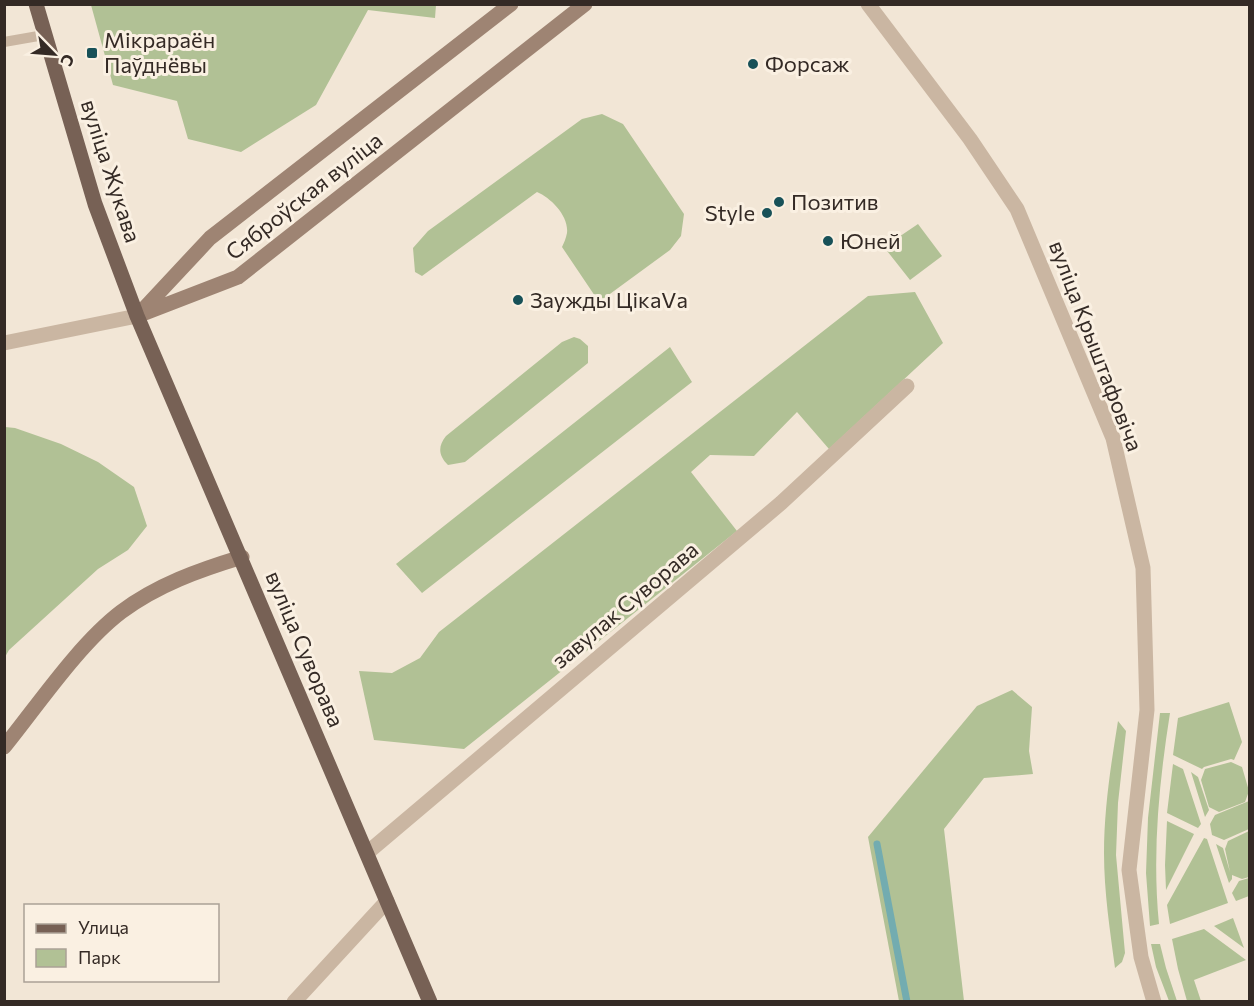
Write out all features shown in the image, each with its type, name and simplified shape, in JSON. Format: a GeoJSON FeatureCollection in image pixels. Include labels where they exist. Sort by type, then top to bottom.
{"type":"FeatureCollection","features":[{"type":"Feature","properties":{"kind":"main road","name":"вуліца Жукава"},"geometry":{"type":"LineString","coordinates":[[36,4],[95,204],[137,316]]}},
{"type":"Feature","properties":{"kind":"main road","name":"Сяброўская вуліца"},"geometry":{"type":"LineString","coordinates":[[137,316],[210,238],[511,4]]}},
{"type":"Feature","properties":{"kind":"main road","name":"Сяброўская вуліца"},"geometry":{"type":"LineString","coordinates":[[137,316],[238,278],[585,4]]}},
{"type":"Feature","properties":{"kind":"main road","name":"вуліца Суворава"},"geometry":{"type":"LineString","coordinates":[[137,316],[242,557],[430,1002]]}},
{"type":"Feature","properties":{"kind":"main road"},"geometry":{"type":"LineString","coordinates":[[4,747],[91,639],[120,613],[154,591],[201,569],[242,557]]}},
{"type":"Feature","properties":{"kind":"street","name":"вуліца Крыштафовіча"},"geometry":{"type":"LineString","coordinates":[[868,4],[970,139],[1017,209],[1113,438],[1143,568],[1147,710],[1129,870],[1141,957],[1154,1002]]}},
{"type":"Feature","properties":{"kind":"street"},"geometry":{"type":"LineString","coordinates":[[4,343],[137,316]]}},
{"type":"Feature","properties":{"kind":"street","name":"завулак Суворава"},"geometry":{"type":"LineString","coordinates":[[367,852],[781,503],[907,386]]}},
{"type":"Feature","properties":{"kind":"street"},"geometry":{"type":"LineString","coordinates":[[294,1002],[387,901]]}},
{"type":"Feature","properties":{"kind":"lane"},"geometry":{"type":"LineString","coordinates":[[4,42],[44,35]]}},
{"type":"Feature","properties":{"kind":"green space"},"geometry":{"type":"Polygon","coordinates":[[[91,4],[436,5],[435,18],[368,10],[316,105],[241,152],[188,139],[177,101],[113,85],[91,4]]]}},
{"type":"Feature","properties":{"kind":"green space"},"geometry":{"type":"Polygon","coordinates":[[[602,114],[623,124],[684,214],[681,236],[670,250],[603,299],[595,296],[562,247],[567,227],[562,214],[553,203],[537,192],[422,276],[415,272],[413,248],[428,231],[582,119],[602,114]]]}},
{"type":"Feature","properties":{"kind":"green space"},"geometry":{"type":"Polygon","coordinates":[[[918,224],[942,256],[910,280],[884,247],[918,224]]]}},
{"type":"Feature","properties":{"kind":"green space"},"geometry":{"type":"Polygon","coordinates":[[[915,292],[943,343],[829,449],[797,412],[754,456],[710,455],[691,472],[737,531],[464,749],[374,740],[359,671],[392,673],[420,658],[439,632],[868,296],[915,292]]]}},
{"type":"Feature","properties":{"kind":"green space"},"geometry":{"type":"Polygon","coordinates":[[[574,337],[588,346],[588,363],[465,462],[448,465],[442,458],[440,450],[446,436],[562,342],[574,337]]]}},
{"type":"Feature","properties":{"kind":"green space"},"geometry":{"type":"Polygon","coordinates":[[[670,347],[692,382],[422,593],[396,564],[670,347]]]}},
{"type":"Feature","properties":{"kind":"green space"},"geometry":{"type":"Polygon","coordinates":[[[5,427],[15,428],[61,444],[98,462],[134,487],[147,526],[128,550],[98,569],[9,650],[5,657],[5,427]]]}},
{"type":"Feature","properties":{"kind":"green space"},"geometry":{"type":"Polygon","coordinates":[[[1012,690],[1032,707],[1029,751],[1033,774],[984,778],[944,829],[964,1001],[899,1001],[868,837],[977,706],[1012,690]]]}},
{"type":"Feature","properties":{"kind":"green space"},"geometry":{"type":"Polygon","coordinates":[[[1229,702],[1242,742],[1234,760],[1202,769],[1173,755],[1178,718],[1229,702]]]}},
{"type":"Feature","properties":{"kind":"green space"},"geometry":{"type":"Polygon","coordinates":[[[1160,713],[1170,713],[1158,818],[1156,871],[1159,924],[1150,926],[1146,873],[1148,818],[1160,713]]]}},
{"type":"Feature","properties":{"kind":"green space"},"geometry":{"type":"Polygon","coordinates":[[[1118,721],[1126,731],[1118,803],[1116,855],[1125,953],[1122,962],[1115,968],[1106,897],[1104,836],[1110,770],[1118,721]]]}},
{"type":"Feature","properties":{"kind":"green space"},"geometry":{"type":"Polygon","coordinates":[[[1231,762],[1242,767],[1249,791],[1245,802],[1219,812],[1209,807],[1201,780],[1205,769],[1231,762]]]}},
{"type":"Feature","properties":{"kind":"green space"},"geometry":{"type":"Polygon","coordinates":[[[1173,764],[1183,769],[1201,824],[1198,828],[1167,813],[1173,764]]]}},
{"type":"Feature","properties":{"kind":"green space"},"geometry":{"type":"Polygon","coordinates":[[[1191,772],[1198,777],[1209,810],[1205,817],[1191,772]]]}},
{"type":"Feature","properties":{"kind":"green space"},"geometry":{"type":"Polygon","coordinates":[[[1249,801],[1249,829],[1224,840],[1212,835],[1210,824],[1215,815],[1249,801]]]}},
{"type":"Feature","properties":{"kind":"green space"},"geometry":{"type":"Polygon","coordinates":[[[1167,821],[1194,834],[1166,890],[1165,865],[1167,821]]]}},
{"type":"Feature","properties":{"kind":"green space"},"geometry":{"type":"Polygon","coordinates":[[[1249,831],[1249,877],[1242,879],[1232,875],[1229,883],[1216,844],[1223,848],[1230,872],[1225,849],[1228,841],[1249,831]]]}},
{"type":"Feature","properties":{"kind":"green space"},"geometry":{"type":"Polygon","coordinates":[[[1204,838],[1207,839],[1228,903],[1170,924],[1167,905],[1204,838]]]}},
{"type":"Feature","properties":{"kind":"green space"},"geometry":{"type":"Polygon","coordinates":[[[1249,878],[1249,896],[1236,901],[1232,893],[1239,881],[1249,878]]]}},
{"type":"Feature","properties":{"kind":"green space"},"geometry":{"type":"Polygon","coordinates":[[[1233,918],[1244,948],[1214,926],[1233,918]]]}},
{"type":"Feature","properties":{"kind":"green space"},"geometry":{"type":"Polygon","coordinates":[[[1204,929],[1246,960],[1194,980],[1201,1001],[1187,1001],[1172,939],[1204,929]]]}},
{"type":"Feature","properties":{"kind":"green space"},"geometry":{"type":"Polygon","coordinates":[[[1151,944],[1160,944],[1177,1001],[1169,1001],[1156,967],[1151,944]]]}},
{"type":"Feature","properties":{"kind":"waterway"},"geometry":{"type":"LineString","coordinates":[[877,844],[907,1002]]}},
{"type":"Feature","properties":{"kind":"place","name":"Мікрараён Паўднёвы"},"geometry":{"type":"Point","coordinates":[92,53]}},
{"type":"Feature","properties":{"kind":"place","name":"Форсаж"},"geometry":{"type":"Point","coordinates":[753,64]}},
{"type":"Feature","properties":{"kind":"place","name":"Позитив"},"geometry":{"type":"Point","coordinates":[779,202]}},
{"type":"Feature","properties":{"kind":"place","name":"Style"},"geometry":{"type":"Point","coordinates":[767,213]}},
{"type":"Feature","properties":{"kind":"place","name":"Юней"},"geometry":{"type":"Point","coordinates":[828,241]}},
{"type":"Feature","properties":{"kind":"place","name":"Заужды ЦікаVа"},"geometry":{"type":"Point","coordinates":[518,300]}}]}
